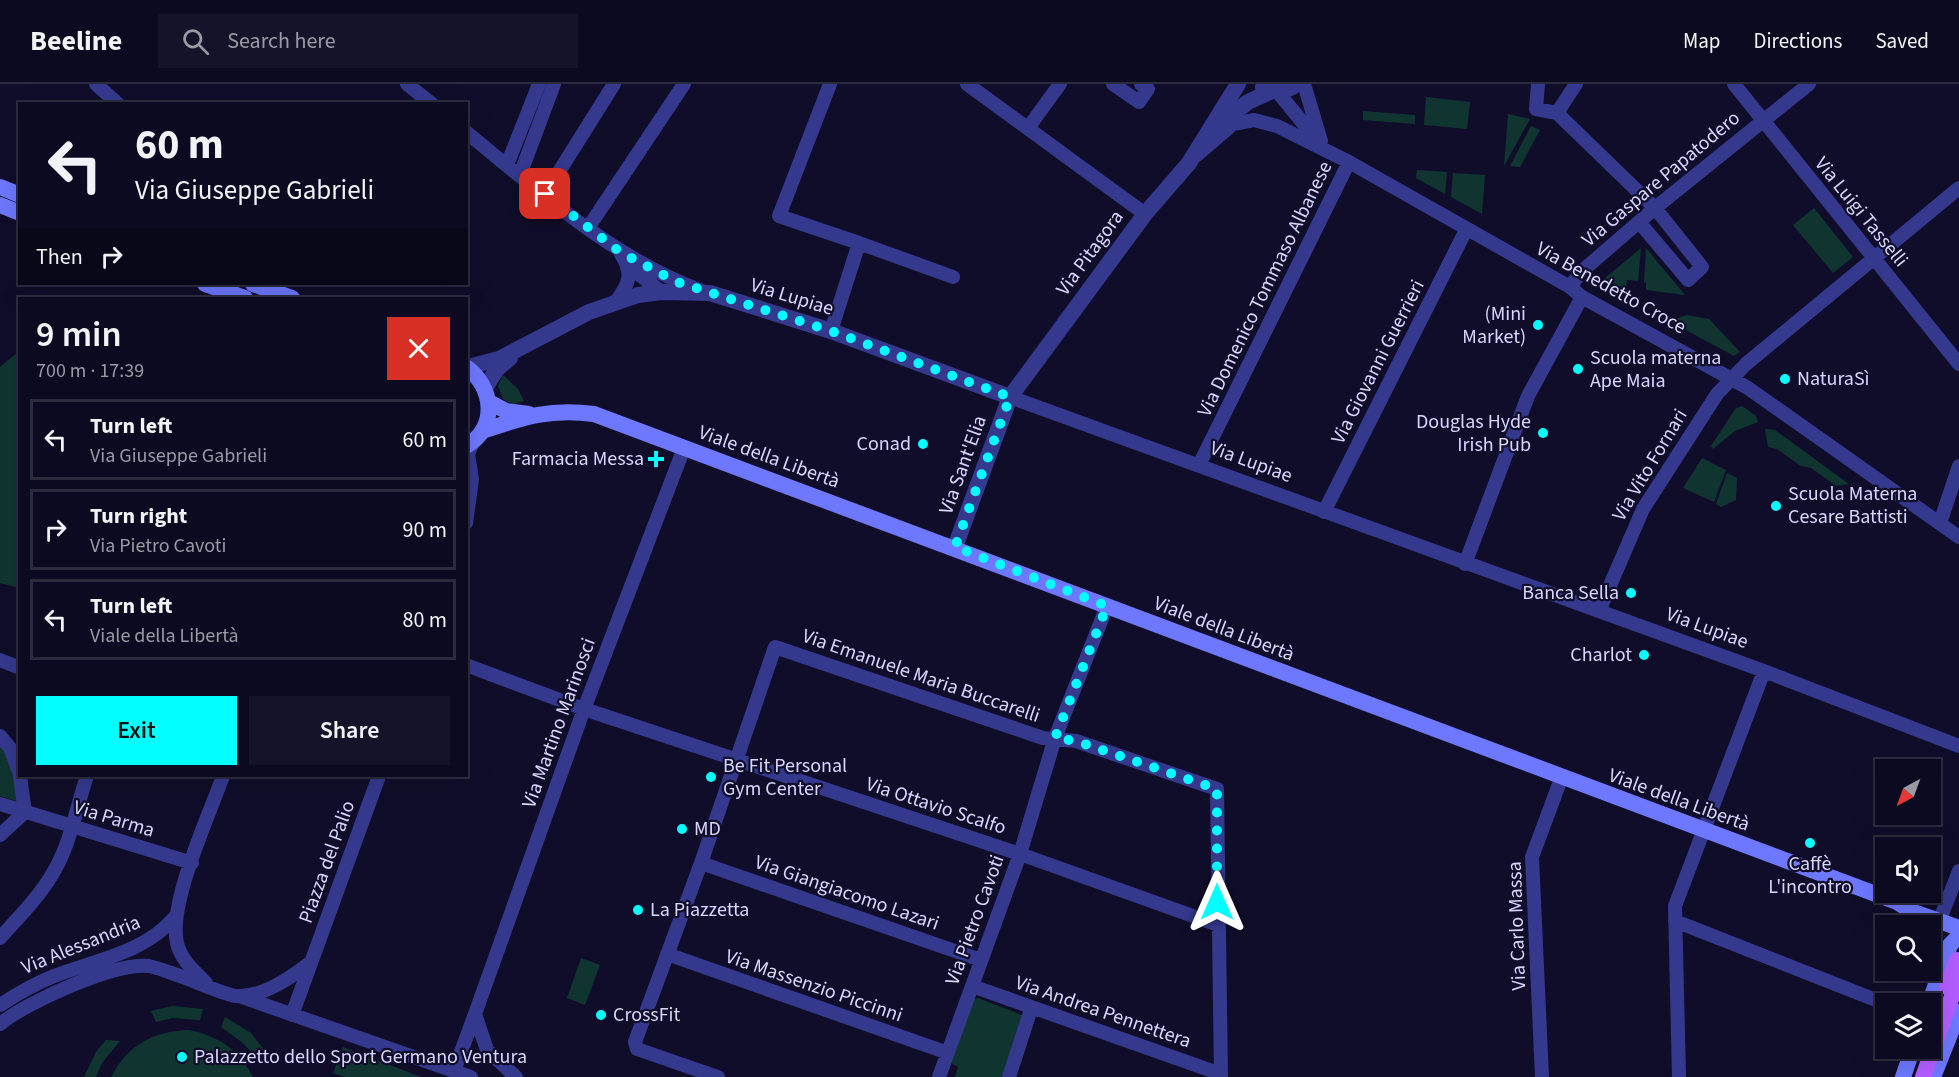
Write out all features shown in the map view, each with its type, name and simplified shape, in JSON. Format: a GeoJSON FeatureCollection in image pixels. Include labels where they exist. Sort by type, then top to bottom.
{"type":"FeatureCollection","features":[{"type":"Feature","properties":{"kind":"main road"},"geometry":{"type":"LineString","coordinates":[[0,187],[18,194]]}},
{"type":"Feature","properties":{"kind":"main road"},"geometry":{"type":"LineString","coordinates":[[0,206],[18,212]]}},
{"type":"Feature","properties":{"kind":"main road"},"geometry":{"type":"LineString","coordinates":[[208,285],[242,297]]}},
{"type":"Feature","properties":{"kind":"main road"},"geometry":{"type":"LineString","coordinates":[[256,285],[289,297]]}},
{"type":"Feature","properties":{"kind":"main road"},"geometry":{"type":"LineString","coordinates":[[468,368],[478,376],[487,395],[488,417],[474,440]]}},
{"type":"Feature","properties":{"kind":"main road","name":"Viale della Libertà"},"geometry":{"type":"LineString","coordinates":[[487,395],[506,411],[533,415]]}},
{"type":"Feature","properties":{"kind":"main road","name":"Viale della Libertà"},"geometry":{"type":"LineString","coordinates":[[474,440],[533,415],[564,410],[594,414],[955,547],[1561,779],[1898,902],[1911,911],[1950,917],[1959,928]]}},
{"type":"Feature","properties":{"kind":"main road"},"geometry":{"type":"LineString","coordinates":[[1941,994],[1955,947],[1950,917]]}},
{"type":"Feature","properties":{"kind":"main road"},"geometry":{"type":"LineString","coordinates":[[1934,993],[1955,947]]}},
{"type":"Feature","properties":{"kind":"main road"},"geometry":{"type":"LineString","coordinates":[[1923,1077],[1959,977]]}},
{"type":"Feature","properties":{"kind":"main road"},"geometry":{"type":"LineString","coordinates":[[1933,1077],[1959,1012]]}},
{"type":"Feature","properties":{"kind":"main road"},"geometry":{"type":"LineString","coordinates":[[1903,1077],[1909,1059]]}},
{"type":"Feature","properties":{"kind":"main road"},"geometry":{"type":"LineString","coordinates":[[1914,1077],[1920,1059]]}},
{"type":"Feature","properties":{"kind":"street"},"geometry":{"type":"LineString","coordinates":[[96,84],[116,102]]}},
{"type":"Feature","properties":{"kind":"street"},"geometry":{"type":"LineString","coordinates":[[407,84],[430,102]]}},
{"type":"Feature","properties":{"kind":"street"},"geometry":{"type":"LineString","coordinates":[[507,165],[539,84]]}},
{"type":"Feature","properties":{"kind":"street"},"geometry":{"type":"LineString","coordinates":[[520,175],[554,84]]}},
{"type":"Feature","properties":{"kind":"street"},"geometry":{"type":"LineString","coordinates":[[545,194],[614,84]]}},
{"type":"Feature","properties":{"kind":"street"},"geometry":{"type":"LineString","coordinates":[[588,228],[684,84]]}},
{"type":"Feature","properties":{"kind":"street"},"geometry":{"type":"LineString","coordinates":[[830,84],[779,216],[952,277]]}},
{"type":"Feature","properties":{"kind":"street"},"geometry":{"type":"LineString","coordinates":[[967,84],[1145,214]]}},
{"type":"Feature","properties":{"kind":"street"},"geometry":{"type":"LineString","coordinates":[[1028,129],[1060,84]]}},
{"type":"Feature","properties":{"kind":"street"},"geometry":{"type":"LineString","coordinates":[[1113,84],[1139,102],[1148,89],[1141,84]]}},
{"type":"Feature","properties":{"kind":"street","name":"Via Pitagora"},"geometry":{"type":"LineString","coordinates":[[1010,397],[1145,214],[1189,163],[1238,84]]}},
{"type":"Feature","properties":{"kind":"street","name":"Via Pitagora"},"geometry":{"type":"LineString","coordinates":[[1206,135],[1248,102],[1270,89],[1287,90],[1298,84]]}},
{"type":"Feature","properties":{"kind":"street"},"geometry":{"type":"LineString","coordinates":[[1304,84],[1323,148]]}},
{"type":"Feature","properties":{"kind":"street"},"geometry":{"type":"LineString","coordinates":[[1538,84],[1536,109],[1557,113],[1655,208],[1702,267],[1688,280],[1639,222]]}},
{"type":"Feature","properties":{"kind":"street"},"geometry":{"type":"LineString","coordinates":[[1557,113],[1576,84]]}},
{"type":"Feature","properties":{"kind":"street","name":"Via Luigi Tasselli"},"geometry":{"type":"LineString","coordinates":[[1734,84],[1958,360]]}},
{"type":"Feature","properties":{"kind":"street","name":"Via Gaspare Papatodero"},"geometry":{"type":"LineString","coordinates":[[1569,287],[1581,272],[1655,208],[1809,84]]}},
{"type":"Feature","properties":{"kind":"street","name":"Via Benedetto Croce"},"geometry":{"type":"LineString","coordinates":[[1270,89],[1323,148]]}},
{"type":"Feature","properties":{"kind":"street","name":"Via Benedetto Croce"},"geometry":{"type":"LineString","coordinates":[[1189,163],[1233,124],[1254,120],[1277,126],[1323,148],[1569,287],[1582,297],[1731,378],[1959,537]]}},
{"type":"Feature","properties":{"kind":"street"},"geometry":{"type":"LineString","coordinates":[[468,134],[620,252],[677,282],[710,293]]}},
{"type":"Feature","properties":{"kind":"street","name":"Via Domenico Tommaso Albanese"},"geometry":{"type":"LineString","coordinates":[[1199,465],[1349,162]]}},
{"type":"Feature","properties":{"kind":"street","name":"Via Vito Fornari"},"geometry":{"type":"LineString","coordinates":[[1599,612],[1636,521],[1717,394],[1731,378],[1959,188]]}},
{"type":"Feature","properties":{"kind":"street","name":"Via Giovanni Guerrieri"},"geometry":{"type":"LineString","coordinates":[[1324,512],[1466,230]]}},
{"type":"Feature","properties":{"kind":"street"},"geometry":{"type":"LineString","coordinates":[[831,331],[859,243]]}},
{"type":"Feature","properties":{"kind":"street"},"geometry":{"type":"LineString","coordinates":[[620,252],[629,267],[662,292]]}},
{"type":"Feature","properties":{"kind":"street"},"geometry":{"type":"LineString","coordinates":[[615,303],[627,286],[629,267]]}},
{"type":"Feature","properties":{"kind":"street","name":"Via Lupiae"},"geometry":{"type":"LineString","coordinates":[[468,367],[499,359],[589,312],[638,295],[662,292],[710,293],[831,331],[1764,671],[1959,746]]}},
{"type":"Feature","properties":{"kind":"street"},"geometry":{"type":"LineString","coordinates":[[1466,564],[1528,396],[1582,297]]}},
{"type":"Feature","properties":{"kind":"street","name":"Via Lupiae"},"geometry":{"type":"LineString","coordinates":[[487,395],[497,369],[524,346]]}},
{"type":"Feature","properties":{"kind":"street","name":"Via Sant'Elia"},"geometry":{"type":"LineString","coordinates":[[955,547],[1010,397]]}},
{"type":"Feature","properties":{"kind":"street"},"geometry":{"type":"LineString","coordinates":[[468,513],[472,479],[468,454],[474,440]]}},
{"type":"Feature","properties":{"kind":"street","name":"Via Martino Marinosci"},"geometry":{"type":"LineString","coordinates":[[454,1071],[584,709],[684,448]]}},
{"type":"Feature","properties":{"kind":"street"},"geometry":{"type":"LineString","coordinates":[[1940,523],[1959,466]]}},
{"type":"Feature","properties":{"kind":"street","name":"Via Pietro Cavoti"},"geometry":{"type":"LineString","coordinates":[[939,1077],[1020,854],[1055,738],[1107,606]]}},
{"type":"Feature","properties":{"kind":"street","name":"Via Emanuele Maria Buccarelli"},"geometry":{"type":"LineString","coordinates":[[736,760],[775,647],[1043,738],[1076,741],[1217,789],[1218,925]]}},
{"type":"Feature","properties":{"kind":"street"},"geometry":{"type":"LineString","coordinates":[[0,660],[18,667]]}},
{"type":"Feature","properties":{"kind":"street","name":"Via Ottavio Scalfo"},"geometry":{"type":"LineString","coordinates":[[468,666],[584,709],[1020,854],[1218,925]]}},
{"type":"Feature","properties":{"kind":"street"},"geometry":{"type":"LineString","coordinates":[[1679,1077],[1675,906],[1764,671]]}},
{"type":"Feature","properties":{"kind":"street"},"geometry":{"type":"LineString","coordinates":[[0,736],[10,748],[18,770]]}},
{"type":"Feature","properties":{"kind":"street"},"geometry":{"type":"LineString","coordinates":[[718,1077],[637,1049],[635,1042],[736,760]]}},
{"type":"Feature","properties":{"kind":"street"},"geometry":{"type":"LineString","coordinates":[[0,835],[25,812],[20,777]]}},
{"type":"Feature","properties":{"kind":"street","name":"Via Alessandria"},"geometry":{"type":"LineString","coordinates":[[0,938],[37,897],[54,872],[73,826],[87,777]]}},
{"type":"Feature","properties":{"kind":"street"},"geometry":{"type":"LineString","coordinates":[[223,777],[174,918],[177,944],[187,964],[210,986],[471,1077]]}},
{"type":"Feature","properties":{"kind":"street","name":"Piazza del Palio"},"geometry":{"type":"LineString","coordinates":[[292,1015],[379,777]]}},
{"type":"Feature","properties":{"kind":"street","name":"Via Carlo Massa"},"geometry":{"type":"LineString","coordinates":[[1542,1077],[1532,856],[1561,779]]}},
{"type":"Feature","properties":{"kind":"street","name":"Via Parma"},"geometry":{"type":"LineString","coordinates":[[0,804],[192,863]]}},
{"type":"Feature","properties":{"kind":"street","name":"Via Giangiacomo Lazari"},"geometry":{"type":"LineString","coordinates":[[701,863],[981,960]]}},
{"type":"Feature","properties":{"kind":"street"},"geometry":{"type":"LineString","coordinates":[[1950,917],[1959,871]]}},
{"type":"Feature","properties":{"kind":"street","name":"Via Alessandria"},"geometry":{"type":"LineString","coordinates":[[0,1005],[21,991],[53,976],[145,944],[161,933],[174,918]]}},
{"type":"Feature","properties":{"kind":"street"},"geometry":{"type":"LineString","coordinates":[[1675,921],[1875,1000]]}},
{"type":"Feature","properties":{"kind":"street"},"geometry":{"type":"LineString","coordinates":[[1218,925],[1221,1076]]}},
{"type":"Feature","properties":{"kind":"street","name":"Via Massenzio Piccinni"},"geometry":{"type":"LineString","coordinates":[[667,954],[948,1053]]}},
{"type":"Feature","properties":{"kind":"street"},"geometry":{"type":"LineString","coordinates":[[237,996],[263,990],[284,981],[311,962]]}},
{"type":"Feature","properties":{"kind":"street","name":"Via Alessandria"},"geometry":{"type":"LineString","coordinates":[[0,1024],[27,1005],[55,992],[130,967],[150,966],[210,986]]}},
{"type":"Feature","properties":{"kind":"street","name":"Via Andrea Pennettera"},"geometry":{"type":"LineString","coordinates":[[972,986],[1221,1076]]}},
{"type":"Feature","properties":{"kind":"street"},"geometry":{"type":"LineString","coordinates":[[1008,1077],[1031,1009]]}},
{"type":"Feature","properties":{"kind":"street"},"geometry":{"type":"LineString","coordinates":[[475,1014],[487,1050],[516,1077]]}},
{"type":"Feature","properties":{"kind":"green space"},"geometry":{"type":"Polygon","coordinates":[[[1426,97],[1470,102],[1467,129],[1424,125],[1426,97]]]}},
{"type":"Feature","properties":{"kind":"green space"},"geometry":{"type":"Polygon","coordinates":[[[1363,111],[1415,115],[1415,124],[1363,120],[1363,111]]]}},
{"type":"Feature","properties":{"kind":"green space"},"geometry":{"type":"Polygon","coordinates":[[[1508,114],[1530,119],[1504,166],[1508,114]]]}},
{"type":"Feature","properties":{"kind":"green space"},"geometry":{"type":"Polygon","coordinates":[[[1531,126],[1540,130],[1520,167],[1510,166],[1531,126]]]}},
{"type":"Feature","properties":{"kind":"green space"},"geometry":{"type":"Polygon","coordinates":[[[1417,170],[1447,172],[1445,194],[1416,178],[1417,170]]]}},
{"type":"Feature","properties":{"kind":"green space"},"geometry":{"type":"Polygon","coordinates":[[[1453,173],[1485,175],[1482,214],[1451,197],[1453,173]]]}},
{"type":"Feature","properties":{"kind":"green space"},"geometry":{"type":"Polygon","coordinates":[[[1814,208],[1853,257],[1833,273],[1793,225],[1814,208]]]}},
{"type":"Feature","properties":{"kind":"green space"},"geometry":{"type":"Polygon","coordinates":[[[1641,248],[1638,281],[1627,280],[1626,287],[1598,284],[1641,248]]]}},
{"type":"Feature","properties":{"kind":"green space"},"geometry":{"type":"Polygon","coordinates":[[[1646,248],[1685,295],[1646,290],[1644,282],[1646,248]]]}},
{"type":"Feature","properties":{"kind":"green space"},"geometry":{"type":"Polygon","coordinates":[[[1687,315],[1709,319],[1740,352],[1734,356],[1669,321],[1687,315]]]}},
{"type":"Feature","properties":{"kind":"green space"},"geometry":{"type":"Polygon","coordinates":[[[18,352],[18,588],[0,583],[0,367],[18,352]]]}},
{"type":"Feature","properties":{"kind":"green space"},"geometry":{"type":"Polygon","coordinates":[[[503,375],[518,389],[524,401],[513,404],[503,399],[498,386],[503,375]]]}},
{"type":"Feature","properties":{"kind":"green space"},"geometry":{"type":"Polygon","coordinates":[[[1742,406],[1756,416],[1758,422],[1735,431],[1713,449],[1711,446],[1736,408],[1742,406]]]}},
{"type":"Feature","properties":{"kind":"green space"},"geometry":{"type":"Polygon","coordinates":[[[1765,429],[1775,430],[1849,484],[1836,486],[1811,468],[1801,466],[1777,449],[1768,447],[1765,429]]]}},
{"type":"Feature","properties":{"kind":"green space"},"geometry":{"type":"Polygon","coordinates":[[[1702,458],[1726,470],[1714,502],[1683,488],[1702,458]]]}},
{"type":"Feature","properties":{"kind":"green space"},"geometry":{"type":"Polygon","coordinates":[[[1727,473],[1737,478],[1736,500],[1721,507],[1716,504],[1727,473]]]}},
{"type":"Feature","properties":{"kind":"green space"},"geometry":{"type":"Polygon","coordinates":[[[0,744],[11,765],[19,802],[0,796],[0,744]]]}},
{"type":"Feature","properties":{"kind":"green space"},"geometry":{"type":"Polygon","coordinates":[[[581,958],[600,965],[585,1005],[567,998],[581,958]]]}},
{"type":"Feature","properties":{"kind":"green space"},"geometry":{"type":"Polygon","coordinates":[[[978,998],[1022,1015],[1002,1077],[955,1077],[958,1067],[951,1063],[973,999],[978,998]]]}},
{"type":"Feature","properties":{"kind":"green space"},"geometry":{"type":"Polygon","coordinates":[[[172,1006],[203,1009],[200,1020],[172,1018],[156,1022],[151,1011],[172,1006]]]}},
{"type":"Feature","properties":{"kind":"green space"},"geometry":{"type":"Polygon","coordinates":[[[225,1017],[251,1033],[265,1051],[255,1056],[243,1043],[221,1027],[225,1017]]]}},
{"type":"Feature","properties":{"kind":"green space","name":"Palazzetto dello Sport Germano Ventura"},"geometry":{"type":"Polygon","coordinates":[[[189,1030],[227,1045],[241,1059],[253,1077],[111,1077],[125,1056],[143,1042],[164,1033],[189,1030]]]}},
{"type":"Feature","properties":{"kind":"green space"},"geometry":{"type":"Polygon","coordinates":[[[106,1040],[120,1041],[102,1063],[96,1077],[84,1077],[96,1052],[106,1040]]]}},
{"type":"Feature","properties":{"kind":"green space"},"geometry":{"type":"Polygon","coordinates":[[[343,1047],[421,1077],[345,1077],[333,1073],[343,1047]]]}},
{"type":"Feature","properties":{"kind":"place","name":"(Mini Market)"},"geometry":{"type":"Point","coordinates":[1538,325]}},
{"type":"Feature","properties":{"kind":"place","name":"Scuola materna Ape Maia"},"geometry":{"type":"Point","coordinates":[1578,369]}},
{"type":"Feature","properties":{"kind":"place","name":"NaturaSì"},"geometry":{"type":"Point","coordinates":[1785,379]}},
{"type":"Feature","properties":{"kind":"place","name":"Douglas Hyde Irish Pub"},"geometry":{"type":"Point","coordinates":[1543,433]}},
{"type":"Feature","properties":{"kind":"place","name":"Conad"},"geometry":{"type":"Point","coordinates":[923,444]}},
{"type":"Feature","properties":{"kind":"place","name":"Farmacia Messa"},"geometry":{"type":"Point","coordinates":[656,459]}},
{"type":"Feature","properties":{"kind":"place","name":"Scuola Materna Cesare Battisti"},"geometry":{"type":"Point","coordinates":[1776,506]}},
{"type":"Feature","properties":{"kind":"place","name":"Banca Sella"},"geometry":{"type":"Point","coordinates":[1631,593]}},
{"type":"Feature","properties":{"kind":"place","name":"Charlot"},"geometry":{"type":"Point","coordinates":[1644,655]}},
{"type":"Feature","properties":{"kind":"place","name":"Be Fit Personal Gym Center"},"geometry":{"type":"Point","coordinates":[711,777]}},
{"type":"Feature","properties":{"kind":"place","name":"MD"},"geometry":{"type":"Point","coordinates":[682,829]}},
{"type":"Feature","properties":{"kind":"place","name":"Caffè L'incontro"},"geometry":{"type":"Point","coordinates":[1810,843]}},
{"type":"Feature","properties":{"kind":"place","name":"La Piazzetta"},"geometry":{"type":"Point","coordinates":[638,910]}},
{"type":"Feature","properties":{"kind":"place","name":"CrossFit"},"geometry":{"type":"Point","coordinates":[601,1015]}},
{"type":"Feature","properties":{"kind":"place","name":"Palazzetto dello Sport Germano Ventura"},"geometry":{"type":"Point","coordinates":[182,1057]}},
{"type":"Feature","properties":{"kind":"route"},"geometry":{"type":"LineString","coordinates":[[545,194],[620,252],[677,282],[831,331],[1010,397],[955,547],[1107,606],[1055,738],[1076,741],[1217,789],[1217,902]]}}]}
